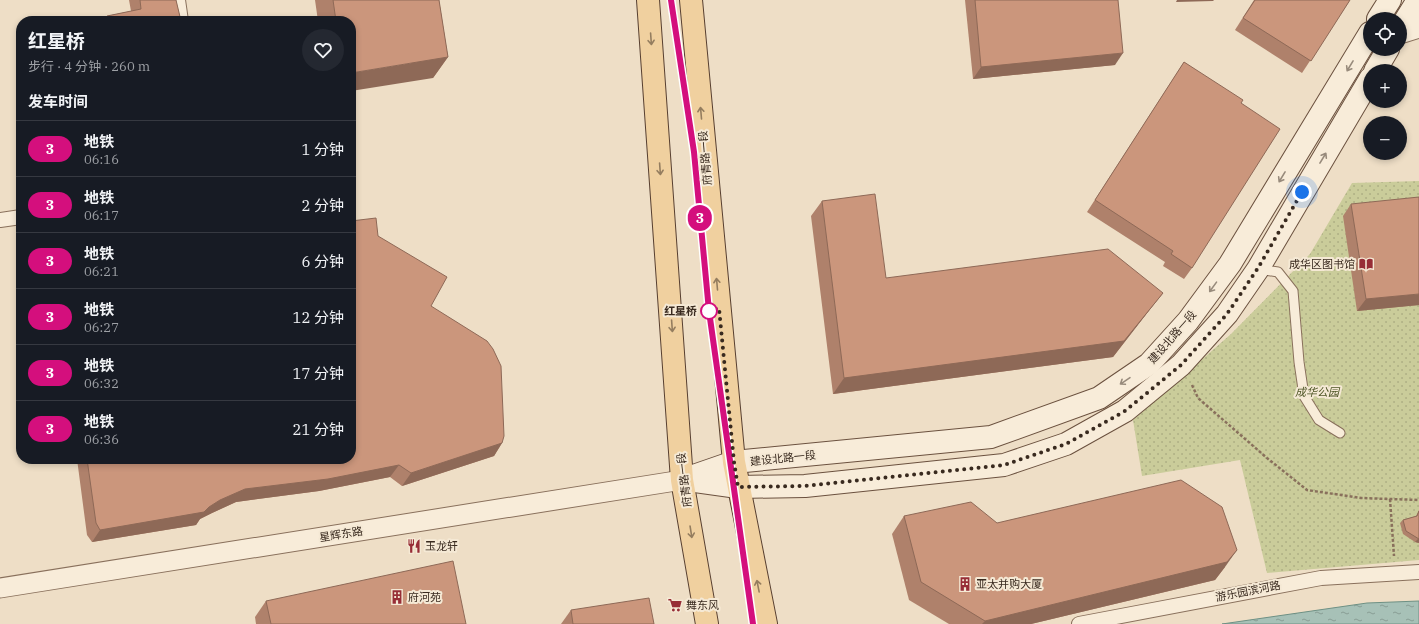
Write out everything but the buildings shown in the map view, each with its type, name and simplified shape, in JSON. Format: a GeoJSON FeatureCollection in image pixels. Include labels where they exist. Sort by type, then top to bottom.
{"type":"FeatureCollection","features":[{"type":"Feature","properties":{"kind":"main road","name":"府青路一段"},"geometry":{"type":"LineString","coordinates":[[648,0],[682,480],[707,624]]}},
{"type":"Feature","properties":{"kind":"main road","name":"府青路一段"},"geometry":{"type":"LineString","coordinates":[[691,0],[734,462],[766,624]]}},
{"type":"Feature","properties":{"kind":"main road"},"geometry":{"type":"LineString","coordinates":[[1382,12],[1390,0]]}},
{"type":"Feature","properties":{"kind":"main road"},"geometry":{"type":"LineString","coordinates":[[1407,18],[1418,0]]}},
{"type":"Feature","properties":{"kind":"main road","name":"建设北路一段"},"geometry":{"type":"LineString","coordinates":[[682,480],[734,462],[991,437],[1100,398],[1149,364],[1188,321],[1230,264],[1363,45]]}},
{"type":"Feature","properties":{"kind":"main road","name":"建设北路一段"},"geometry":{"type":"LineString","coordinates":[[682,480],[738,487],[804,486],[1004,465],[1066,444],[1119,415],[1181,365],[1227,314],[1258,268],[1363,91]]}},
{"type":"Feature","properties":{"kind":"street"},"geometry":{"type":"LineString","coordinates":[[178,0],[180,16]]}},
{"type":"Feature","properties":{"kind":"street"},"geometry":{"type":"LineString","coordinates":[[1407,32],[1419,28]]}},
{"type":"Feature","properties":{"kind":"street"},"geometry":{"type":"LineString","coordinates":[[0,220],[16,218]]}},
{"type":"Feature","properties":{"kind":"street","name":"星辉东路"},"geometry":{"type":"LineString","coordinates":[[0,588],[682,480]]}},
{"type":"Feature","properties":{"kind":"street","name":"游乐园滨河路"},"geometry":{"type":"LineString","coordinates":[[1079,624],[1321,578],[1419,572]]}},
{"type":"Feature","properties":{"kind":"lane"},"geometry":{"type":"LineString","coordinates":[[1258,268],[1278,272],[1293,291],[1299,362],[1304,396],[1319,420],[1340,433]]}},
{"type":"Feature","properties":{"kind":"path"},"geometry":{"type":"LineString","coordinates":[[1181,365],[1198,398],[1266,458],[1306,490],[1362,498],[1419,500]]}},
{"type":"Feature","properties":{"kind":"path"},"geometry":{"type":"LineString","coordinates":[[1390,499],[1394,557]]}},
{"type":"Feature","properties":{"kind":"green space","name":"成华公园"},"geometry":{"type":"Polygon","coordinates":[[[1419,181],[1419,560],[1267,573],[1240,460],[1142,476],[1133,420],[1231,334],[1310,254],[1352,183],[1419,181]]]}},
{"type":"Feature","properties":{"kind":"water"},"geometry":{"type":"Polygon","coordinates":[[[1419,601],[1419,624],[1222,624],[1367,603],[1419,601]]]}},
{"type":"Feature","properties":{"kind":"metro line","name":"3"},"geometry":{"type":"LineString","coordinates":[[671,0],[694,152],[709,311],[753,624]]}},
{"type":"Feature","properties":{"kind":"place","name":"成华区图书馆"},"geometry":{"type":"Point","coordinates":[1366,264]}},
{"type":"Feature","properties":{"kind":"place","name":"红星桥"},"geometry":{"type":"Point","coordinates":[709,311]}},
{"type":"Feature","properties":{"kind":"place","name":"玉龙轩"},"geometry":{"type":"Point","coordinates":[414,546]}},
{"type":"Feature","properties":{"kind":"place","name":"亚太并购大厦"},"geometry":{"type":"Point","coordinates":[965,584]}},
{"type":"Feature","properties":{"kind":"place","name":"府河苑"},"geometry":{"type":"Point","coordinates":[397,597]}},
{"type":"Feature","properties":{"kind":"place","name":"舞东风"},"geometry":{"type":"Point","coordinates":[675,605]}},
{"type":"Feature","properties":{"kind":"route"},"geometry":{"type":"LineString","coordinates":[[709,311],[719,308],[734,462],[738,487],[804,486],[1004,465],[1066,444],[1125,411],[1181,365],[1227,314],[1258,268],[1302,192]]}}]}
